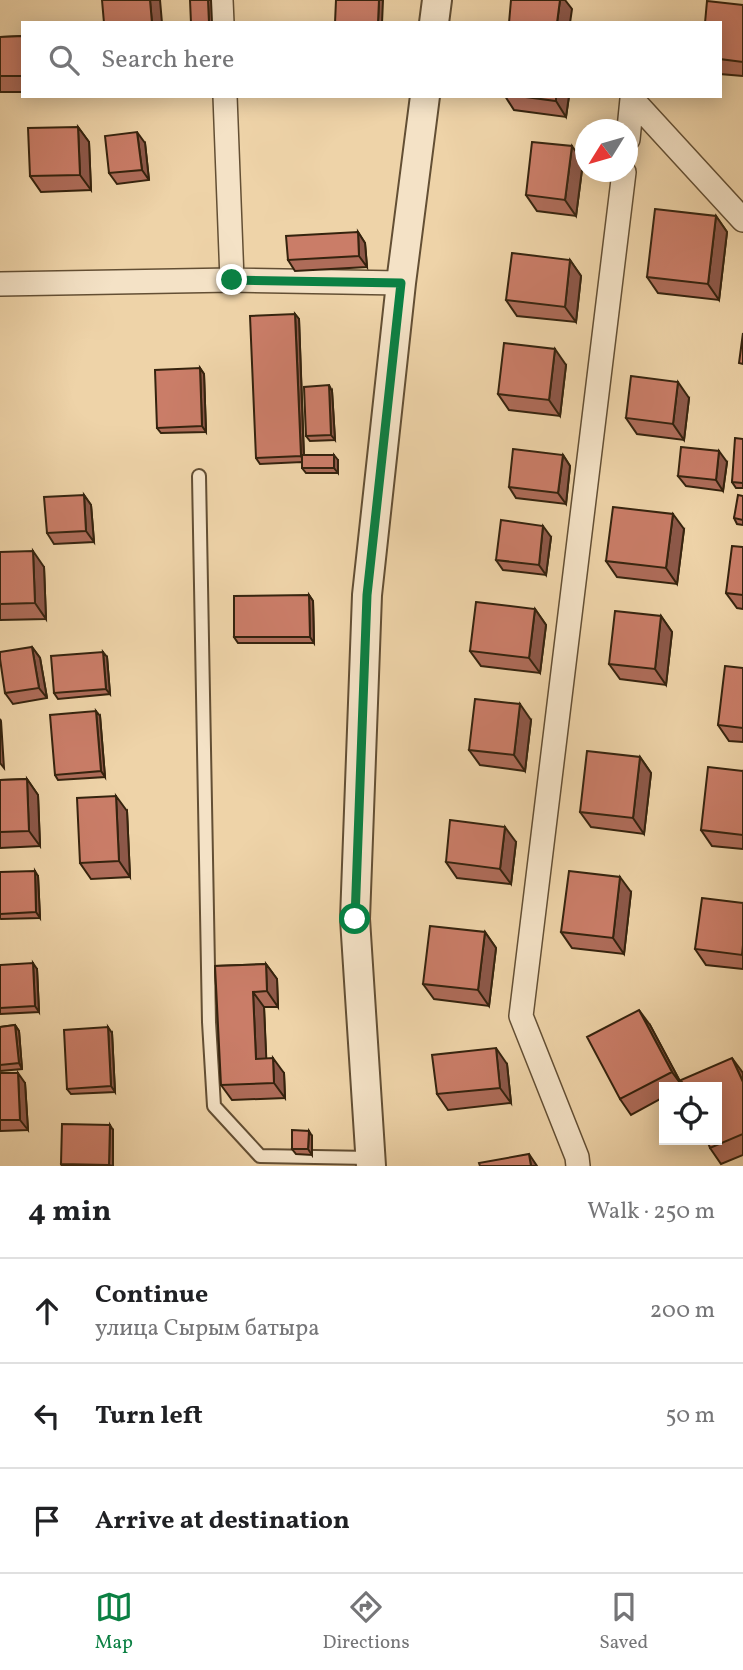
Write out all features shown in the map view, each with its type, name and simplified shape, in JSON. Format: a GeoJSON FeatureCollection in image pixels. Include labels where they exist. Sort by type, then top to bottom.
{"type":"FeatureCollection","features":[{"type":"Feature","properties":{"kind":"street"},"geometry":{"type":"LineString","coordinates":[[221,0],[222,21]]}},
{"type":"Feature","properties":{"kind":"street"},"geometry":{"type":"LineString","coordinates":[[434,21],[437,0]]}},
{"type":"Feature","properties":{"kind":"street"},"geometry":{"type":"LineString","coordinates":[[225,98],[232,280]]}},
{"type":"Feature","properties":{"kind":"street"},"geometry":{"type":"LineString","coordinates":[[370,1162],[355,919],[367,595],[401,283],[425,98]]}},
{"type":"Feature","properties":{"kind":"street"},"geometry":{"type":"LineString","coordinates":[[630,119],[632,99],[743,220]]}},
{"type":"Feature","properties":{"kind":"street"},"geometry":{"type":"LineString","coordinates":[[578,1166],[577,1157],[521,1016],[623,182]]}},
{"type":"Feature","properties":{"kind":"street"},"geometry":{"type":"LineString","coordinates":[[0,284],[232,280],[401,283]]}},
{"type":"Feature","properties":{"kind":"lane"},"geometry":{"type":"LineString","coordinates":[[199,476],[209,1022],[214,1106],[260,1156],[370,1162]]}},
{"type":"Feature","properties":{"kind":"building"},"geometry":{"type":"Polygon","coordinates":[[[102,0],[150,0],[152,21],[104,21],[102,0]]]}},
{"type":"Feature","properties":{"kind":"building"},"geometry":{"type":"Polygon","coordinates":[[[190,0],[208,0],[209,21],[191,21],[190,0]]]}},
{"type":"Feature","properties":{"kind":"building"},"geometry":{"type":"Polygon","coordinates":[[[336,0],[379,0],[378,21],[335,21],[336,0]]]}},
{"type":"Feature","properties":{"kind":"building"},"geometry":{"type":"Polygon","coordinates":[[[511,0],[560,0],[557,21],[509,21],[511,0]]]}},
{"type":"Feature","properties":{"kind":"building"},"geometry":{"type":"Polygon","coordinates":[[[707,1],[743,5],[743,62],[722,59],[722,21],[705,21],[707,1]]]}},
{"type":"Feature","properties":{"kind":"building"},"geometry":{"type":"Polygon","coordinates":[[[21,36],[21,76],[0,76],[0,37],[21,36]]]}},
{"type":"Feature","properties":{"kind":"building"},"geometry":{"type":"Polygon","coordinates":[[[533,98],[556,98],[556,101],[533,98]]]}},
{"type":"Feature","properties":{"kind":"building"},"geometry":{"type":"Polygon","coordinates":[[[78,127],[80,175],[30,176],[28,128],[78,127]]]}},
{"type":"Feature","properties":{"kind":"building"},"geometry":{"type":"Polygon","coordinates":[[[137,132],[142,170],[109,173],[105,136],[137,132]]]}},
{"type":"Feature","properties":{"kind":"building"},"geometry":{"type":"Polygon","coordinates":[[[532,142],[572,146],[565,200],[526,195],[532,142]]]}},
{"type":"Feature","properties":{"kind":"building"},"geometry":{"type":"Polygon","coordinates":[[[655,209],[716,216],[708,284],[647,277],[655,209]]]}},
{"type":"Feature","properties":{"kind":"building"},"geometry":{"type":"Polygon","coordinates":[[[358,232],[359,256],[288,260],[286,236],[358,232]]]}},
{"type":"Feature","properties":{"kind":"building"},"geometry":{"type":"Polygon","coordinates":[[[512,253],[570,260],[565,307],[506,300],[512,253]]]}},
{"type":"Feature","properties":{"kind":"building"},"geometry":{"type":"Polygon","coordinates":[[[295,314],[301,456],[256,458],[250,316],[295,314]]]}},
{"type":"Feature","properties":{"kind":"building"},"geometry":{"type":"Polygon","coordinates":[[[743,333],[743,364],[739,363],[743,333]]]}},
{"type":"Feature","properties":{"kind":"building"},"geometry":{"type":"Polygon","coordinates":[[[504,343],[555,349],[549,400],[498,394],[504,343]]]}},
{"type":"Feature","properties":{"kind":"building"},"geometry":{"type":"Polygon","coordinates":[[[200,368],[202,426],[157,428],[155,370],[200,368]]]}},
{"type":"Feature","properties":{"kind":"building"},"geometry":{"type":"Polygon","coordinates":[[[631,376],[678,382],[673,424],[626,418],[631,376]]]}},
{"type":"Feature","properties":{"kind":"building"},"geometry":{"type":"Polygon","coordinates":[[[329,385],[331,435],[306,436],[304,387],[329,385]]]}},
{"type":"Feature","properties":{"kind":"building"},"geometry":{"type":"Polygon","coordinates":[[[735,438],[743,439],[743,483],[732,482],[735,438]]]}},
{"type":"Feature","properties":{"kind":"building"},"geometry":{"type":"Polygon","coordinates":[[[681,447],[719,451],[716,480],[678,476],[681,447]]]}},
{"type":"Feature","properties":{"kind":"building"},"geometry":{"type":"Polygon","coordinates":[[[513,449],[563,455],[558,493],[509,487],[513,449]]]}},
{"type":"Feature","properties":{"kind":"building"},"geometry":{"type":"Polygon","coordinates":[[[302,455],[334,455],[334,468],[302,468],[302,455]]]}},
{"type":"Feature","properties":{"kind":"building"},"geometry":{"type":"Polygon","coordinates":[[[84,495],[86,531],[47,533],[44,497],[84,495]]]}},
{"type":"Feature","properties":{"kind":"building"},"geometry":{"type":"Polygon","coordinates":[[[738,495],[743,496],[743,520],[734,518],[738,495]]]}},
{"type":"Feature","properties":{"kind":"building"},"geometry":{"type":"Polygon","coordinates":[[[613,507],[673,514],[666,568],[606,561],[613,507]]]}},
{"type":"Feature","properties":{"kind":"building"},"geometry":{"type":"Polygon","coordinates":[[[501,520],[543,526],[539,565],[496,560],[501,520]]]}},
{"type":"Feature","properties":{"kind":"building"},"geometry":{"type":"Polygon","coordinates":[[[732,546],[743,547],[743,595],[726,593],[732,546]]]}},
{"type":"Feature","properties":{"kind":"building"},"geometry":{"type":"Polygon","coordinates":[[[33,551],[35,603],[0,604],[0,552],[33,551]]]}},
{"type":"Feature","properties":{"kind":"building"},"geometry":{"type":"Polygon","coordinates":[[[309,595],[310,637],[234,637],[234,596],[309,595]]]}},
{"type":"Feature","properties":{"kind":"building"},"geometry":{"type":"Polygon","coordinates":[[[476,602],[535,609],[529,658],[470,651],[476,602]]]}},
{"type":"Feature","properties":{"kind":"building"},"geometry":{"type":"Polygon","coordinates":[[[615,611],[661,616],[655,669],[609,664],[615,611]]]}},
{"type":"Feature","properties":{"kind":"building"},"geometry":{"type":"Polygon","coordinates":[[[32,647],[39,688],[5,693],[0,652],[32,647]]]}},
{"type":"Feature","properties":{"kind":"building"},"geometry":{"type":"Polygon","coordinates":[[[103,652],[106,689],[54,693],[51,656],[103,652]]]}},
{"type":"Feature","properties":{"kind":"building"},"geometry":{"type":"Polygon","coordinates":[[[725,666],[743,668],[743,728],[718,725],[725,666]]]}},
{"type":"Feature","properties":{"kind":"building"},"geometry":{"type":"Polygon","coordinates":[[[475,699],[520,704],[514,755],[469,750],[475,699]]]}},
{"type":"Feature","properties":{"kind":"building"},"geometry":{"type":"Polygon","coordinates":[[[96,711],[101,771],[55,775],[50,715],[96,711]]]}},
{"type":"Feature","properties":{"kind":"building"},"geometry":{"type":"Polygon","coordinates":[[[587,751],[640,757],[633,818],[580,812],[587,751]]]}},
{"type":"Feature","properties":{"kind":"building"},"geometry":{"type":"Polygon","coordinates":[[[708,767],[743,771],[743,835],[701,830],[708,767]]]}},
{"type":"Feature","properties":{"kind":"building"},"geometry":{"type":"Polygon","coordinates":[[[27,779],[29,831],[0,832],[0,780],[27,779]]]}},
{"type":"Feature","properties":{"kind":"building"},"geometry":{"type":"Polygon","coordinates":[[[116,796],[119,861],[80,863],[77,798],[116,796]]]}},
{"type":"Feature","properties":{"kind":"building"},"geometry":{"type":"Polygon","coordinates":[[[450,820],[505,827],[500,869],[446,862],[450,820]]]}},
{"type":"Feature","properties":{"kind":"building"},"geometry":{"type":"Polygon","coordinates":[[[35,871],[36,912],[0,914],[0,872],[35,871]]]}},
{"type":"Feature","properties":{"kind":"building"},"geometry":{"type":"Polygon","coordinates":[[[569,871],[620,877],[613,938],[561,932],[569,871]]]}},
{"type":"Feature","properties":{"kind":"building"},"geometry":{"type":"Polygon","coordinates":[[[702,898],[743,903],[742,955],[695,949],[702,898]]]}},
{"type":"Feature","properties":{"kind":"building"},"geometry":{"type":"Polygon","coordinates":[[[430,926],[485,932],[478,990],[423,984],[430,926]]]}},
{"type":"Feature","properties":{"kind":"building"},"geometry":{"type":"Polygon","coordinates":[[[33,963],[35,1006],[0,1008],[0,965],[33,963]]]}},
{"type":"Feature","properties":{"kind":"building"},"geometry":{"type":"Polygon","coordinates":[[[266,964],[267,991],[253,992],[256,1059],[273,1058],[274,1083],[221,1085],[215,966],[266,964]]]}},
{"type":"Feature","properties":{"kind":"building"},"geometry":{"type":"Polygon","coordinates":[[[639,1010],[672,1072],[620,1099],[587,1037],[639,1010]]]}},
{"type":"Feature","properties":{"kind":"building"},"geometry":{"type":"Polygon","coordinates":[[[15,1025],[19,1063],[0,1065],[0,1027],[15,1025]]]}},
{"type":"Feature","properties":{"kind":"building"},"geometry":{"type":"Polygon","coordinates":[[[108,1027],[111,1086],[67,1089],[64,1030],[108,1027]]]}},
{"type":"Feature","properties":{"kind":"building"},"geometry":{"type":"Polygon","coordinates":[[[496,1048],[500,1088],[437,1094],[432,1055],[496,1048]]]}},
{"type":"Feature","properties":{"kind":"building"},"geometry":{"type":"Polygon","coordinates":[[[732,1058],[743,1082],[743,1134],[722,1143],[722,1082],[681,1080],[732,1058]]]}},
{"type":"Feature","properties":{"kind":"building"},"geometry":{"type":"Polygon","coordinates":[[[0,1073],[18,1073],[20,1120],[0,1120],[0,1073]]]}},
{"type":"Feature","properties":{"kind":"building"},"geometry":{"type":"Polygon","coordinates":[[[62,1124],[110,1125],[109,1165],[61,1164],[62,1124]]]}},
{"type":"Feature","properties":{"kind":"building"},"geometry":{"type":"Polygon","coordinates":[[[292,1130],[309,1131],[308,1149],[292,1149],[292,1130]]]}},
{"type":"Feature","properties":{"kind":"building"},"geometry":{"type":"Polygon","coordinates":[[[529,1154],[531,1166],[480,1166],[479,1163],[529,1154]]]}},
{"type":"Feature","properties":{"kind":"route"},"geometry":{"type":"LineString","coordinates":[[232,280],[401,283],[367,595],[355,919]]}}]}
